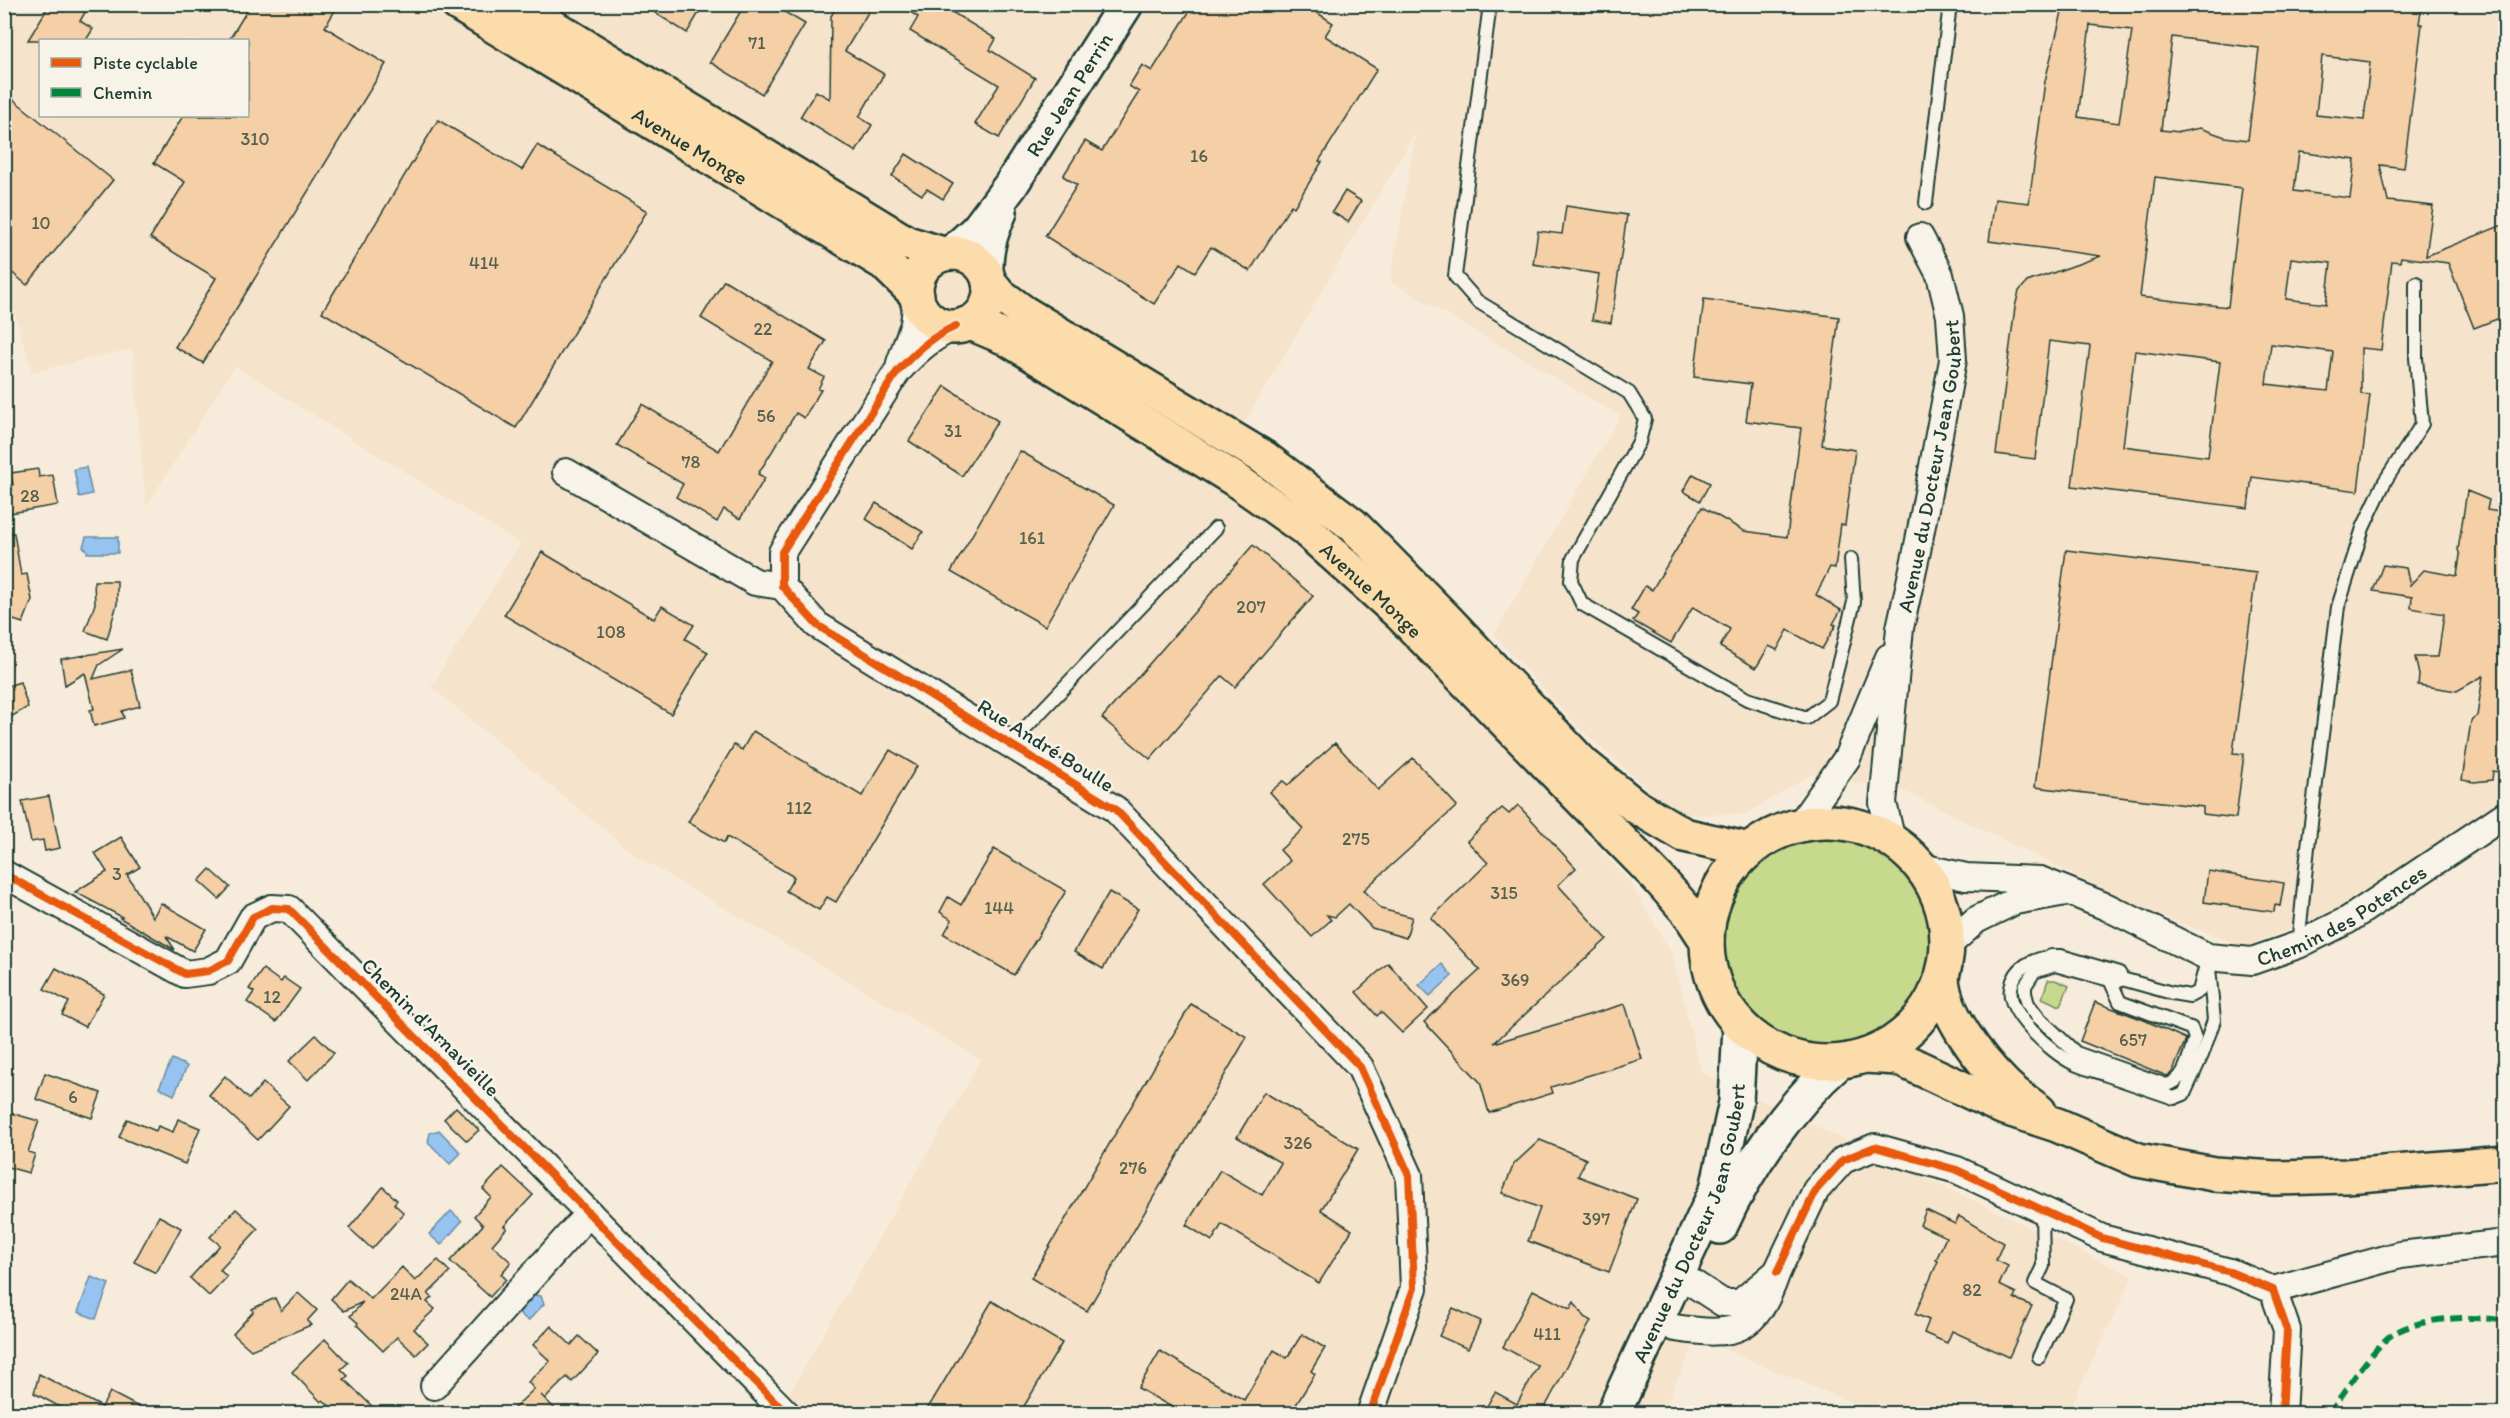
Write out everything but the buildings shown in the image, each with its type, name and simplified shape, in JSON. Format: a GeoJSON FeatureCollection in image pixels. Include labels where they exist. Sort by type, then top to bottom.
{"type":"FeatureCollection","features":[{"type":"Feature","properties":{"kind":"main road","name":"Avenue Monge"},"geometry":{"type":"LineString","coordinates":[[458,4],[884,263],[917,297]]}},
{"type":"Feature","properties":{"kind":"main road","name":"Avenue Monge"},"geometry":{"type":"LineString","coordinates":[[516,4],[907,243],[948,254]]}},
{"type":"Feature","properties":{"kind":"main road","name":"Rue Jean Perrin"},"geometry":{"type":"LineString","coordinates":[[948,254],[978,230],[1011,185],[1126,4]]}},
{"type":"Feature","properties":{"kind":"main road","name":"Rue Jean Perrin"},"geometry":{"type":"LineString","coordinates":[[987,278],[986,254],[990,234],[1011,185]]}},
{"type":"Feature","properties":{"kind":"main road"},"geometry":{"type":"LineString","coordinates":[[948,254],[972,258],[987,278],[990,295],[986,307],[977,317],[961,325],[943,325],[931,320],[922,310],[917,297],[920,274],[933,259],[948,254]]}},
{"type":"Feature","properties":{"kind":"main road","name":"Avenue Monge"},"geometry":{"type":"LineString","coordinates":[[987,278],[1000,295],[1023,312],[1263,457],[1353,525],[1446,619],[1583,764],[1635,806],[1684,835],[1750,850]]}},
{"type":"Feature","properties":{"kind":"main road","name":"Avenue Monge"},"geometry":{"type":"LineString","coordinates":[[961,325],[973,324],[1006,338],[1236,480],[1304,528],[1400,614],[1650,869],[1688,912],[1707,941]]}},
{"type":"Feature","properties":{"kind":"main road"},"geometry":{"type":"LineString","coordinates":[[2057,1125],[2006,1085],[1968,1041],[1943,990],[1946,925],[1941,905],[1933,885],[1921,867],[1892,841],[1863,828],[1831,822],[1800,826],[1765,839],[1750,850],[1732,869],[1718,891],[1710,915],[1707,941],[1710,972],[1722,1001],[1740,1027],[1769,1048],[1803,1060],[1898,1058],[2002,1107],[2057,1125],[2138,1160],[2214,1174],[2275,1178],[2334,1176],[2505,1162]]}},
{"type":"Feature","properties":{"kind":"main road"},"geometry":{"type":"LineString","coordinates":[[1852,1059],[1891,1044],[1913,1026],[1930,1003],[1945,962]]}},
{"type":"Feature","properties":{"kind":"main road","name":"Avenue du Docteur Jean Goubert"},"geometry":{"type":"LineString","coordinates":[[1634,1413],[1676,1328],[1686,1279],[1717,1189],[1736,1102],[1740,1027]]}},
{"type":"Feature","properties":{"kind":"main road","name":"Avenue du Docteur Jean Goubert"},"geometry":{"type":"LineString","coordinates":[[1613,1413],[1686,1279],[1764,1149],[1794,1105],[1852,1059]]}},
{"type":"Feature","properties":{"kind":"street","name":"Avenue du Docteur Jean Goubert"},"geometry":{"type":"LineString","coordinates":[[1892,841],[1883,803],[1900,628],[1921,533],[1953,360],[1950,316],[1940,275],[1920,237]]}},
{"type":"Feature","properties":{"kind":"street"},"geometry":{"type":"LineString","coordinates":[[897,372],[914,324],[917,297]]}},
{"type":"Feature","properties":{"kind":"street"},"geometry":{"type":"LineString","coordinates":[[566,472],[754,582],[782,586],[782,552],[897,372],[917,349],[940,333],[961,325]]}},
{"type":"Feature","properties":{"kind":"street","name":"Rue André Boulle"},"geometry":{"type":"LineString","coordinates":[[782,586],[817,625],[1115,809],[1360,1066],[1409,1175],[1414,1288],[1370,1413]]}},
{"type":"Feature","properties":{"kind":"street","name":"Avenue du Docteur Jean Goubert"},"geometry":{"type":"LineString","coordinates":[[1800,826],[1847,759],[1900,628]]}},
{"type":"Feature","properties":{"kind":"street","name":"Chemin des Potences"},"geometry":{"type":"LineString","coordinates":[[1921,867],[1966,877],[2040,880],[2107,907],[2208,957],[2252,961],[2298,945],[2348,920],[2505,814]]}},
{"type":"Feature","properties":{"kind":"street","name":"Chemin d'Arnavieille"},"geometry":{"type":"LineString","coordinates":[[4,874],[185,974],[208,970],[228,961],[253,917],[272,908],[289,909],[787,1413]]}},
{"type":"Feature","properties":{"kind":"street"},"geometry":{"type":"LineString","coordinates":[[1945,962],[1976,920],[2015,901],[2066,892]]}},
{"type":"Feature","properties":{"kind":"street"},"geometry":{"type":"LineString","coordinates":[[1676,1328],[1702,1332],[1731,1332],[1753,1318],[1770,1294],[1777,1272],[1816,1190],[1843,1160],[1875,1147],[1957,1170],[2102,1238],[2230,1272],[2273,1290],[2400,1255],[2505,1243]]}},
{"type":"Feature","properties":{"kind":"street"},"geometry":{"type":"LineString","coordinates":[[434,1386],[589,1213]]}},
{"type":"Feature","properties":{"kind":"street"},"geometry":{"type":"LineString","coordinates":[[1686,1279],[1723,1304],[1740,1304],[1777,1272]]}},
{"type":"Feature","properties":{"kind":"street"},"geometry":{"type":"LineString","coordinates":[[2273,1290],[2287,1329],[2282,1413]]}},
{"type":"Feature","properties":{"kind":"lane"},"geometry":{"type":"LineString","coordinates":[[1490,4],[1455,276],[1477,301],[1629,393],[1645,419],[1640,442],[1573,558],[1570,581],[1582,604],[1747,699],[1807,718],[1829,701],[1854,602],[1851,559]]}},
{"type":"Feature","properties":{"kind":"lane"},"geometry":{"type":"LineString","coordinates":[[1926,203],[1950,4]]}},
{"type":"Feature","properties":{"kind":"lane"},"geometry":{"type":"LineString","coordinates":[[2298,945],[2338,607],[2363,528],[2385,481],[2422,424],[2416,358],[2416,283]]}},
{"type":"Feature","properties":{"kind":"lane"},"geometry":{"type":"LineString","coordinates":[[1010,744],[1216,528]]}},
{"type":"Feature","properties":{"kind":"lane"},"geometry":{"type":"LineString","coordinates":[[2208,957],[2199,991],[2190,996],[2172,993],[2116,979],[2055,965],[2034,972],[2025,986],[2028,1004],[2038,1017],[2076,1053],[2166,1085],[2174,1083],[2181,1076],[2195,1038],[2194,1033],[2191,1028],[2120,1002],[2116,979],[2119,973],[2061,956],[2052,956],[2029,962],[2017,972],[2010,992],[2018,1014],[2029,1029],[2072,1062],[2174,1098],[2184,1094],[2202,1055],[2214,1020],[2208,957]]}},
{"type":"Feature","properties":{"kind":"lane"},"geometry":{"type":"LineString","coordinates":[[2039,1357],[2066,1299],[2035,1283],[2043,1266],[2042,1210]]}},
{"type":"Feature","properties":{"kind":"shaded area"},"geometry":{"type":"Polygon","coordinates":[[[4,5],[2505,5],[2505,799],[2332,911],[2247,947],[2147,911],[1904,791],[1811,774],[1747,814],[1677,815],[1581,730],[1494,635],[1620,416],[1390,281],[1416,132],[1216,471],[1415,641],[1632,885],[1672,954],[1701,1072],[2133,1276],[2068,1413],[1876,1413],[1697,1338],[1662,1413],[1404,1414],[1393,1409],[1391,1414],[799,1413],[785,1401],[981,1060],[636,856],[431,687],[520,544],[235,366],[146,507],[132,349],[32,372],[12,304],[5,305],[4,5]]]}},
{"type":"Feature","properties":{"kind":"green space"},"geometry":{"type":"Polygon","coordinates":[[[1827,834],[1847,836],[1867,842],[1885,852],[1901,865],[1914,881],[1924,899],[1930,919],[1932,939],[1930,959],[1924,979],[1914,997],[1901,1013],[1885,1026],[1867,1036],[1847,1042],[1827,1044],[1807,1042],[1787,1036],[1769,1026],[1753,1013],[1740,997],[1730,979],[1724,959],[1722,939],[1724,919],[1730,899],[1740,881],[1753,865],[1769,852],[1787,842],[1807,836],[1827,834]]]}},
{"type":"Feature","properties":{"kind":"green space"},"geometry":{"type":"Polygon","coordinates":[[[2048,980],[2055,980],[2069,986],[2060,1006],[2042,998],[2048,980]]]}},
{"type":"Feature","properties":{"kind":"water"},"geometry":{"type":"Polygon","coordinates":[[[86,467],[92,494],[79,497],[74,469],[86,467]]]}},
{"type":"Feature","properties":{"kind":"water"},"geometry":{"type":"Polygon","coordinates":[[[86,537],[118,537],[118,553],[87,553],[83,547],[86,537]]]}},
{"type":"Feature","properties":{"kind":"water"},"geometry":{"type":"Polygon","coordinates":[[[1442,964],[1452,976],[1430,996],[1419,985],[1442,964]]]}},
{"type":"Feature","properties":{"kind":"water"},"geometry":{"type":"Polygon","coordinates":[[[172,1059],[187,1066],[174,1095],[159,1088],[172,1059]]]}},
{"type":"Feature","properties":{"kind":"water"},"geometry":{"type":"Polygon","coordinates":[[[439,1130],[461,1153],[450,1164],[428,1142],[430,1133],[439,1130]]]}},
{"type":"Feature","properties":{"kind":"water"},"geometry":{"type":"Polygon","coordinates":[[[451,1211],[462,1221],[441,1245],[429,1234],[451,1211]]]}},
{"type":"Feature","properties":{"kind":"water"},"geometry":{"type":"Polygon","coordinates":[[[91,1277],[109,1284],[96,1319],[78,1312],[91,1277]]]}},
{"type":"Feature","properties":{"kind":"water"},"geometry":{"type":"Polygon","coordinates":[[[534,1295],[541,1296],[544,1304],[528,1321],[518,1312],[534,1295]]]}},
{"type":"Feature","properties":{"kind":"marked path"},"geometry":{"type":"LineString","coordinates":[[2330,1414],[2368,1359],[2386,1340],[2404,1328],[2448,1319],[2479,1318],[2506,1321]]}},
{"type":"Feature","properties":{"kind":"cycle path"},"geometry":{"type":"LineString","coordinates":[[956,326],[924,346],[897,372],[782,552],[782,586],[817,625],[1115,809],[1360,1067],[1409,1175],[1414,1288],[1370,1414]]}},
{"type":"Feature","properties":{"kind":"cycle path"},"geometry":{"type":"LineString","coordinates":[[4,874],[185,974],[208,971],[228,961],[253,917],[272,908],[289,909],[787,1414]]}},
{"type":"Feature","properties":{"kind":"cycle path"},"geometry":{"type":"LineString","coordinates":[[1777,1272],[1816,1190],[1843,1160],[1875,1147],[1957,1170],[2102,1238],[2230,1272],[2273,1290],[2287,1330],[2282,1414]]}}]}
